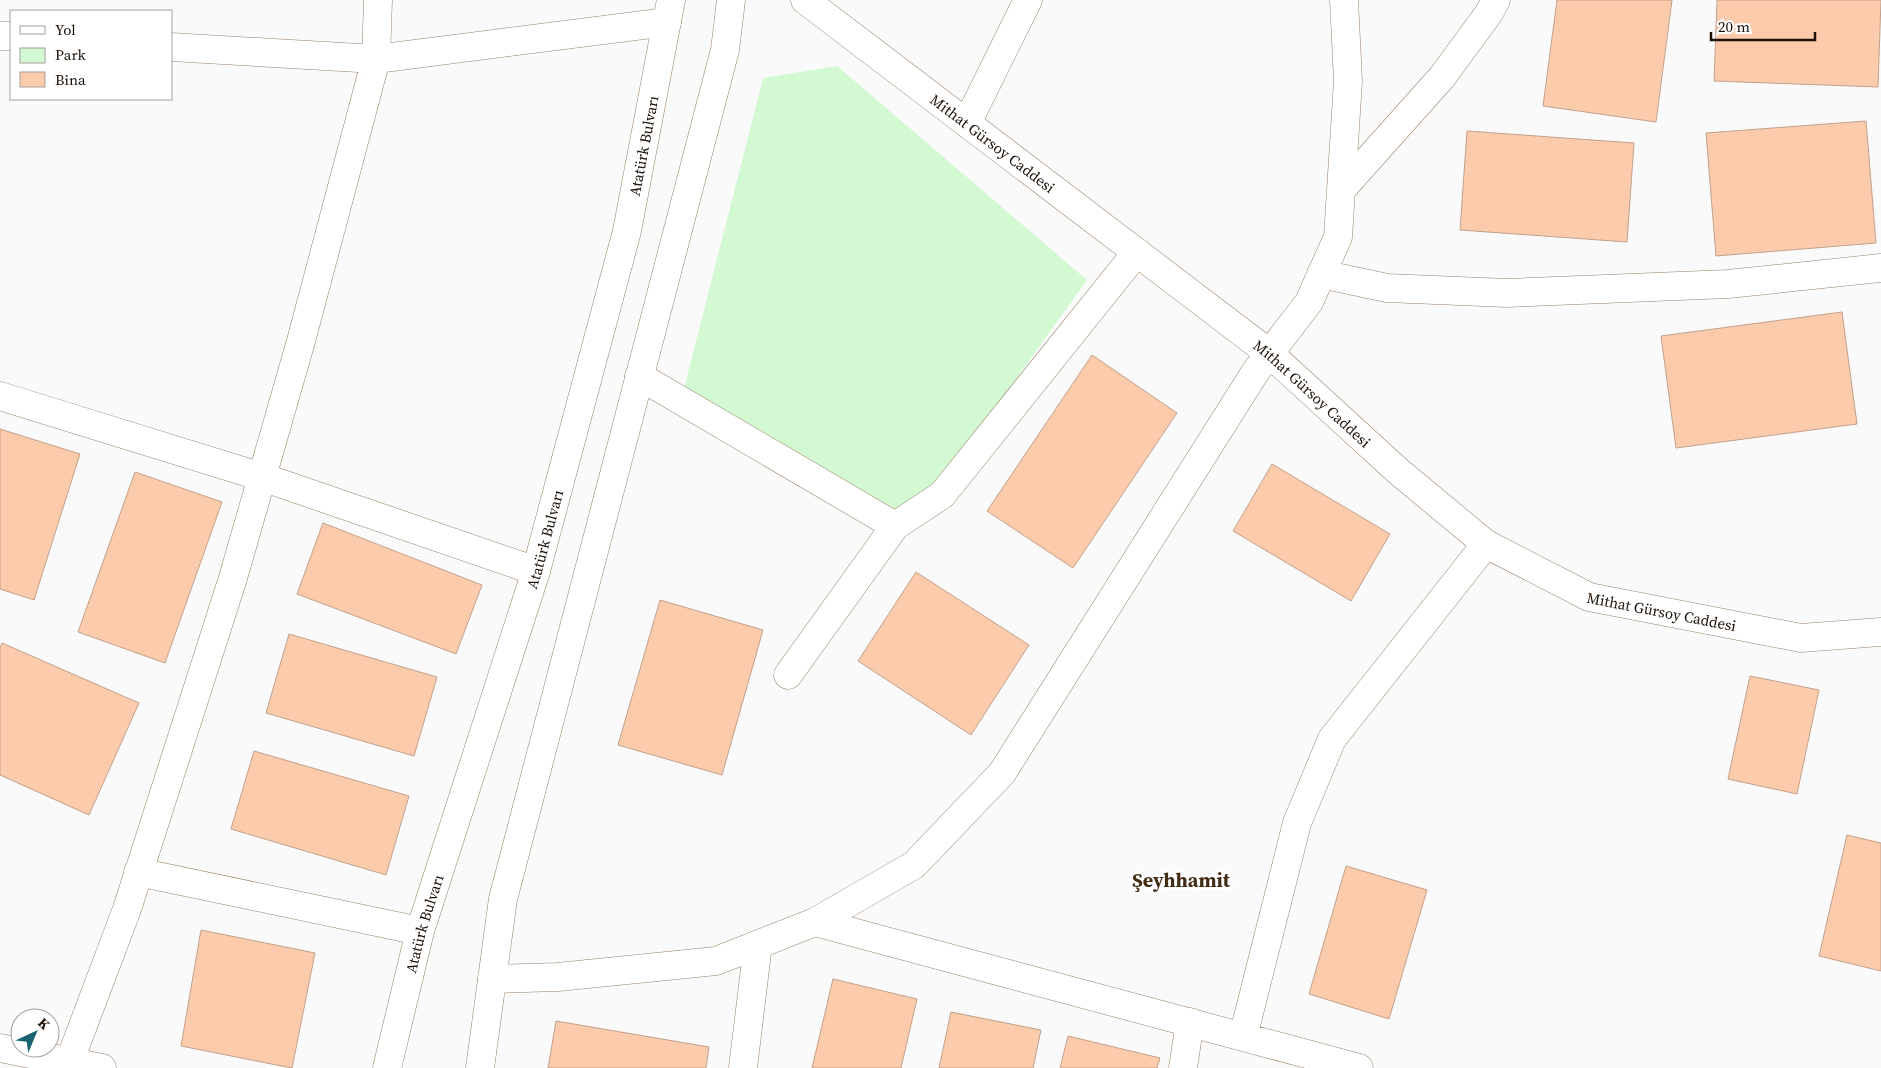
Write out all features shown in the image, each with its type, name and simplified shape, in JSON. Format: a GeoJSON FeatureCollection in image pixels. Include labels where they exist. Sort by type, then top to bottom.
{"type":"FeatureCollection","features":[{"type":"Feature","properties":{"kind":"street"},"geometry":{"type":"LineString","coordinates":[[68,1064],[127,909],[233,578],[301,341],[376,59],[378,0]]}},
{"type":"Feature","properties":{"kind":"street"},"geometry":{"type":"LineString","coordinates":[[480,1068],[503,899],[725,50],[731,0]]}},
{"type":"Feature","properties":{"kind":"street","name":"Mithat Gürsoy Caddesi"},"geometry":{"type":"LineString","coordinates":[[804,0],[1269,353],[1398,471],[1486,544],[1589,597],[1801,638],[1881,632]]}},
{"type":"Feature","properties":{"kind":"street"},"geometry":{"type":"LineString","coordinates":[[966,123],[1028,0]]}},
{"type":"Feature","properties":{"kind":"street"},"geometry":{"type":"LineString","coordinates":[[492,979],[558,977],[716,960],[815,922],[914,865],[1002,773],[1256,371],[1309,302],[1338,237],[1348,81],[1344,0]]}},
{"type":"Feature","properties":{"kind":"street"},"geometry":{"type":"LineString","coordinates":[[1340,190],[1442,77],[1490,13],[1496,0]]}},
{"type":"Feature","properties":{"kind":"street"},"geometry":{"type":"LineString","coordinates":[[172,46],[376,59],[669,11]]}},
{"type":"Feature","properties":{"kind":"street","name":"Atatürk Bulvarı"},"geometry":{"type":"LineString","coordinates":[[386,1068],[420,931],[536,572],[627,231],[669,11]]}},
{"type":"Feature","properties":{"kind":"street"},"geometry":{"type":"LineString","coordinates":[[788,675],[895,526],[942,495],[1137,252]]}},
{"type":"Feature","properties":{"kind":"street"},"geometry":{"type":"LineString","coordinates":[[1321,274],[1387,288],[1507,293],[1728,284],[1881,268]]}},
{"type":"Feature","properties":{"kind":"street"},"geometry":{"type":"LineString","coordinates":[[639,376],[895,526]]}},
{"type":"Feature","properties":{"kind":"street"},"geometry":{"type":"LineString","coordinates":[[0,396],[262,477],[536,572]]}},
{"type":"Feature","properties":{"kind":"street"},"geometry":{"type":"LineString","coordinates":[[1243,1037],[1297,823],[1332,739],[1486,544]]}},
{"type":"Feature","properties":{"kind":"street"},"geometry":{"type":"LineString","coordinates":[[138,872],[420,931]]}},
{"type":"Feature","properties":{"kind":"street"},"geometry":{"type":"LineString","coordinates":[[815,922],[1360,1068]]}},
{"type":"Feature","properties":{"kind":"street"},"geometry":{"type":"LineString","coordinates":[[743,1068],[758,944]]}},
{"type":"Feature","properties":{"kind":"street"},"geometry":{"type":"LineString","coordinates":[[1183,1068],[1190,1022]]}},
{"type":"Feature","properties":{"kind":"street"},"geometry":{"type":"LineString","coordinates":[[0,1048],[68,1064],[102,1068]]}},
{"type":"Feature","properties":{"kind":"green space"},"geometry":{"type":"Polygon","coordinates":[[[837,66],[1087,280],[912,524],[684,389],[763,78],[837,66]]]}},
{"type":"Feature","properties":{"kind":"building"},"geometry":{"type":"Polygon","coordinates":[[[1557,0],[1672,0],[1656,122],[1543,106],[1557,0]]]}},
{"type":"Feature","properties":{"kind":"building"},"geometry":{"type":"Polygon","coordinates":[[[1717,0],[1881,0],[1878,87],[1714,81],[1717,0]]]}},
{"type":"Feature","properties":{"kind":"building"},"geometry":{"type":"Polygon","coordinates":[[[1866,121],[1876,243],[1716,256],[1706,133],[1866,121]]]}},
{"type":"Feature","properties":{"kind":"building"},"geometry":{"type":"Polygon","coordinates":[[[1467,131],[1634,143],[1627,242],[1460,230],[1467,131]]]}},
{"type":"Feature","properties":{"kind":"building"},"geometry":{"type":"Polygon","coordinates":[[[1842,312],[1857,424],[1676,448],[1661,336],[1842,312]]]}},
{"type":"Feature","properties":{"kind":"building"},"geometry":{"type":"Polygon","coordinates":[[[1092,355],[1177,413],[1073,568],[987,511],[1092,355]]]}},
{"type":"Feature","properties":{"kind":"building"},"geometry":{"type":"Polygon","coordinates":[[[0,429],[80,454],[34,600],[0,589],[0,429]]]}},
{"type":"Feature","properties":{"kind":"building"},"geometry":{"type":"Polygon","coordinates":[[[1272,464],[1390,534],[1351,601],[1233,531],[1272,464]]]}},
{"type":"Feature","properties":{"kind":"building"},"geometry":{"type":"Polygon","coordinates":[[[135,472],[222,502],[165,663],[78,632],[135,472]]]}},
{"type":"Feature","properties":{"kind":"building"},"geometry":{"type":"Polygon","coordinates":[[[323,523],[482,585],[456,654],[297,594],[323,523]]]}},
{"type":"Feature","properties":{"kind":"building"},"geometry":{"type":"Polygon","coordinates":[[[916,572],[1029,645],[971,735],[858,661],[916,572]]]}},
{"type":"Feature","properties":{"kind":"building"},"geometry":{"type":"Polygon","coordinates":[[[660,600],[763,630],[722,775],[618,745],[660,600]]]}},
{"type":"Feature","properties":{"kind":"building"},"geometry":{"type":"Polygon","coordinates":[[[289,634],[437,677],[414,756],[266,713],[289,634]]]}},
{"type":"Feature","properties":{"kind":"building"},"geometry":{"type":"Polygon","coordinates":[[[2,643],[139,703],[89,815],[0,775],[0,648],[2,643]]]}},
{"type":"Feature","properties":{"kind":"building"},"geometry":{"type":"Polygon","coordinates":[[[1750,676],[1819,690],[1797,794],[1728,779],[1750,676]]]}},
{"type":"Feature","properties":{"kind":"building"},"geometry":{"type":"Polygon","coordinates":[[[254,751],[409,796],[386,875],[231,829],[254,751]]]}},
{"type":"Feature","properties":{"kind":"building"},"geometry":{"type":"Polygon","coordinates":[[[1847,835],[1881,843],[1881,971],[1819,956],[1847,835]]]}},
{"type":"Feature","properties":{"kind":"building"},"geometry":{"type":"Polygon","coordinates":[[[1346,866],[1427,890],[1389,1019],[1309,994],[1346,866]]]}},
{"type":"Feature","properties":{"kind":"building"},"geometry":{"type":"Polygon","coordinates":[[[201,930],[315,953],[292,1068],[181,1046],[201,930]]]}},
{"type":"Feature","properties":{"kind":"building"},"geometry":{"type":"Polygon","coordinates":[[[833,979],[917,999],[901,1068],[812,1068],[833,979]]]}},
{"type":"Feature","properties":{"kind":"building"},"geometry":{"type":"Polygon","coordinates":[[[951,1012],[1041,1030],[1033,1068],[939,1068],[951,1012]]]}},
{"type":"Feature","properties":{"kind":"building"},"geometry":{"type":"Polygon","coordinates":[[[556,1021],[709,1047],[706,1068],[548,1068],[556,1021]]]}},
{"type":"Feature","properties":{"kind":"building"},"geometry":{"type":"Polygon","coordinates":[[[1068,1036],[1160,1058],[1157,1068],[1060,1068],[1068,1036]]]}},
{"type":"Feature","properties":{"kind":"district","name":"Şeyhhamit"},"geometry":{"type":"Point","coordinates":[1181,880]}}]}
